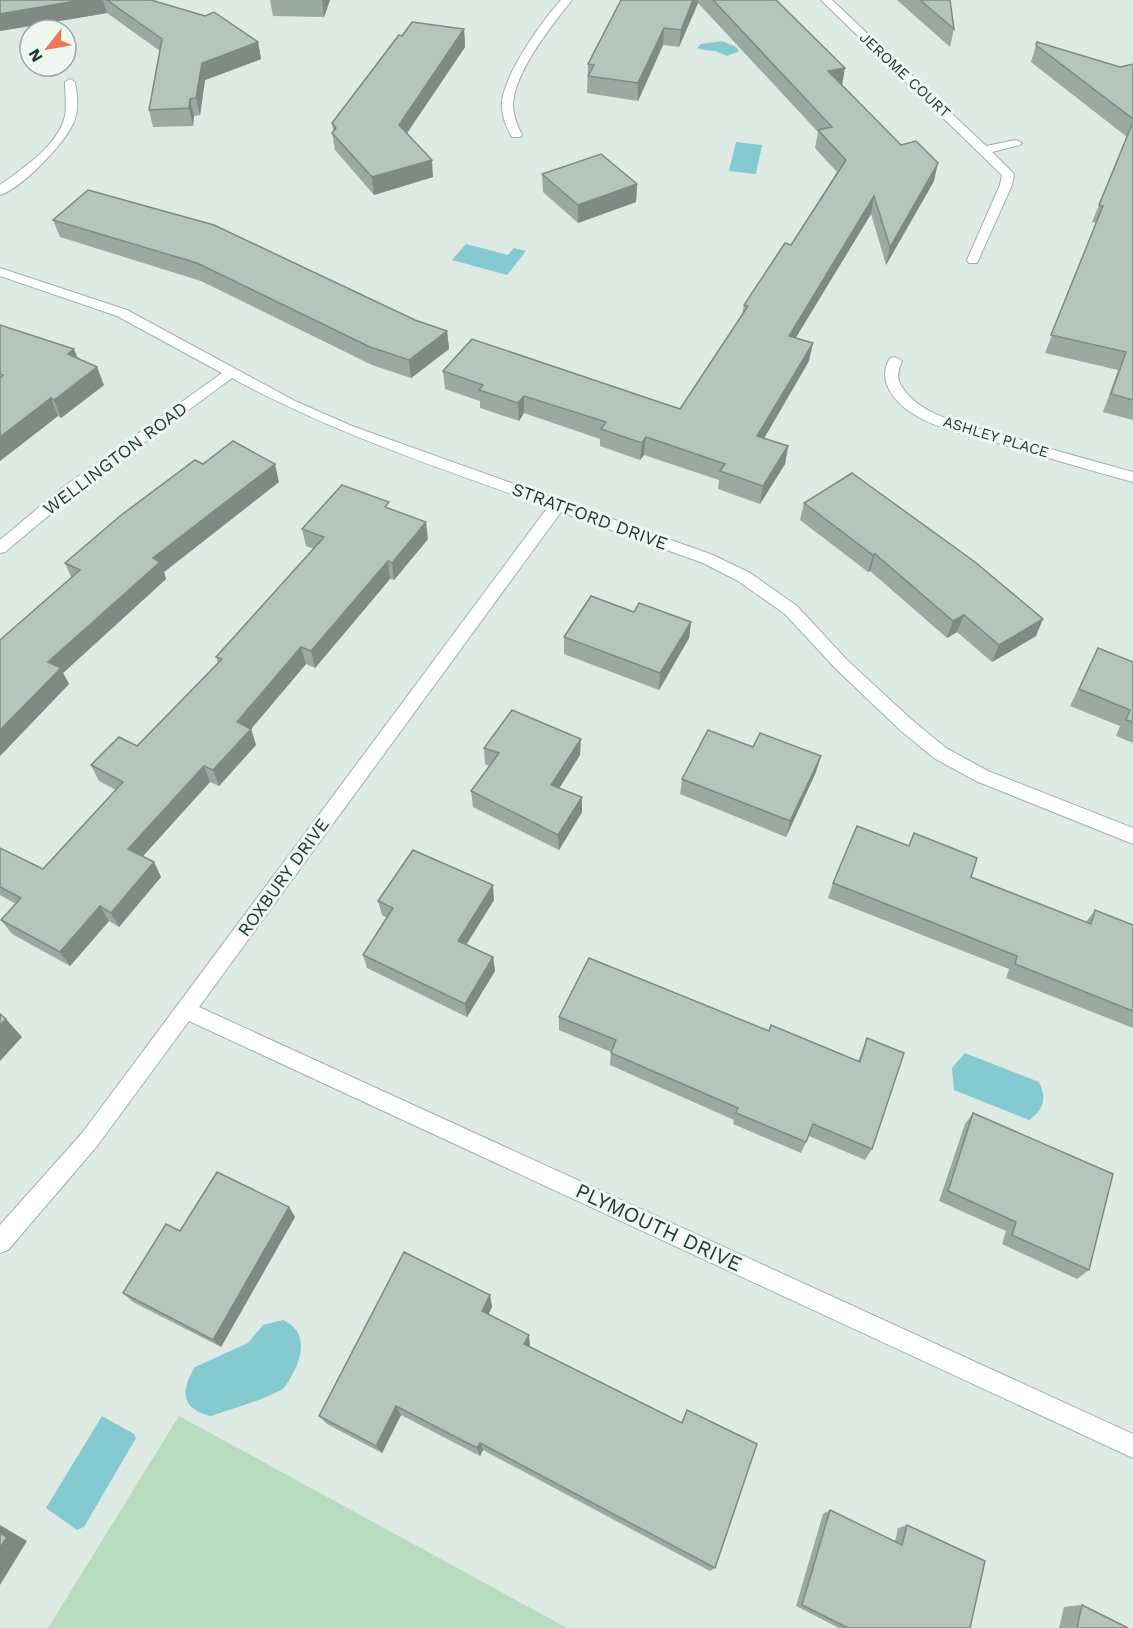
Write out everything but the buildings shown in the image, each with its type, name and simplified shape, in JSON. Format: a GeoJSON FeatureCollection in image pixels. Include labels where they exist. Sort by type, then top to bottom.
{"type":"FeatureCollection","features":[{"type":"Feature","properties":{"kind":"street"},"geometry":{"type":"LineString","coordinates":[[516,135],[508,114],[509,93],[549,19],[567,0]]}},
{"type":"Feature","properties":{"kind":"street","name":"JEROME COURT"},"geometry":{"type":"LineString","coordinates":[[826,0],[1008,174],[1006,185],[973,260]]}},
{"type":"Feature","properties":{"kind":"street"},"geometry":{"type":"LineString","coordinates":[[0,191],[37,163],[65,130],[71,112],[70,82]]}},
{"type":"Feature","properties":{"kind":"street"},"geometry":{"type":"LineString","coordinates":[[984,150],[1016,143]]}},
{"type":"Feature","properties":{"kind":"street","name":"STRATFORD DRIVE"},"geometry":{"type":"LineString","coordinates":[[0,272],[122,313],[290,404],[347,429],[659,539],[708,559],[744,577],[791,610],[841,664],[906,725],[940,753],[982,776],[1133,836]]}},
{"type":"Feature","properties":{"kind":"street","name":"ASHLEY PLACE"},"geometry":{"type":"LineString","coordinates":[[894,361],[890,379],[895,389],[904,400],[919,410],[964,429],[1133,477]]}},
{"type":"Feature","properties":{"kind":"street","name":"WELLINGTON ROAD"},"geometry":{"type":"LineString","coordinates":[[0,548],[102,466],[232,372]]}},
{"type":"Feature","properties":{"kind":"street","name":"ROXBURY DRIVE"},"geometry":{"type":"LineString","coordinates":[[0,1242],[90,1139],[558,504]]}},
{"type":"Feature","properties":{"kind":"street","name":"PLYMOUTH DRIVE"},"geometry":{"type":"LineString","coordinates":[[185,1010],[1133,1446]]}},
{"type":"Feature","properties":{"kind":"green space"},"geometry":{"type":"Polygon","coordinates":[[[179,1416],[567,1628],[48,1628],[179,1416]]]}},
{"type":"Feature","properties":{"kind":"water"},"geometry":{"type":"Polygon","coordinates":[[[722,41],[736,47],[739,51],[727,56],[697,48],[701,44],[722,41]]]}},
{"type":"Feature","properties":{"kind":"water"},"geometry":{"type":"Polygon","coordinates":[[[736,142],[762,145],[756,174],[729,171],[736,142]]]}},
{"type":"Feature","properties":{"kind":"water"},"geometry":{"type":"Polygon","coordinates":[[[466,244],[508,255],[514,248],[526,251],[507,275],[452,260],[466,244]]]}},
{"type":"Feature","properties":{"kind":"water"},"geometry":{"type":"Polygon","coordinates":[[[965,1053],[1039,1082],[1043,1103],[1038,1112],[1029,1120],[954,1090],[952,1068],[965,1053]]]}},
{"type":"Feature","properties":{"kind":"water"},"geometry":{"type":"Polygon","coordinates":[[[283,1320],[291,1325],[300,1337],[301,1352],[296,1367],[283,1389],[211,1416],[201,1413],[189,1404],[186,1398],[187,1384],[195,1367],[248,1343],[263,1325],[283,1320]]]}},
{"type":"Feature","properties":{"kind":"water"},"geometry":{"type":"Polygon","coordinates":[[[102,1416],[134,1434],[136,1438],[84,1527],[77,1530],[46,1508],[102,1416]]]}}]}
